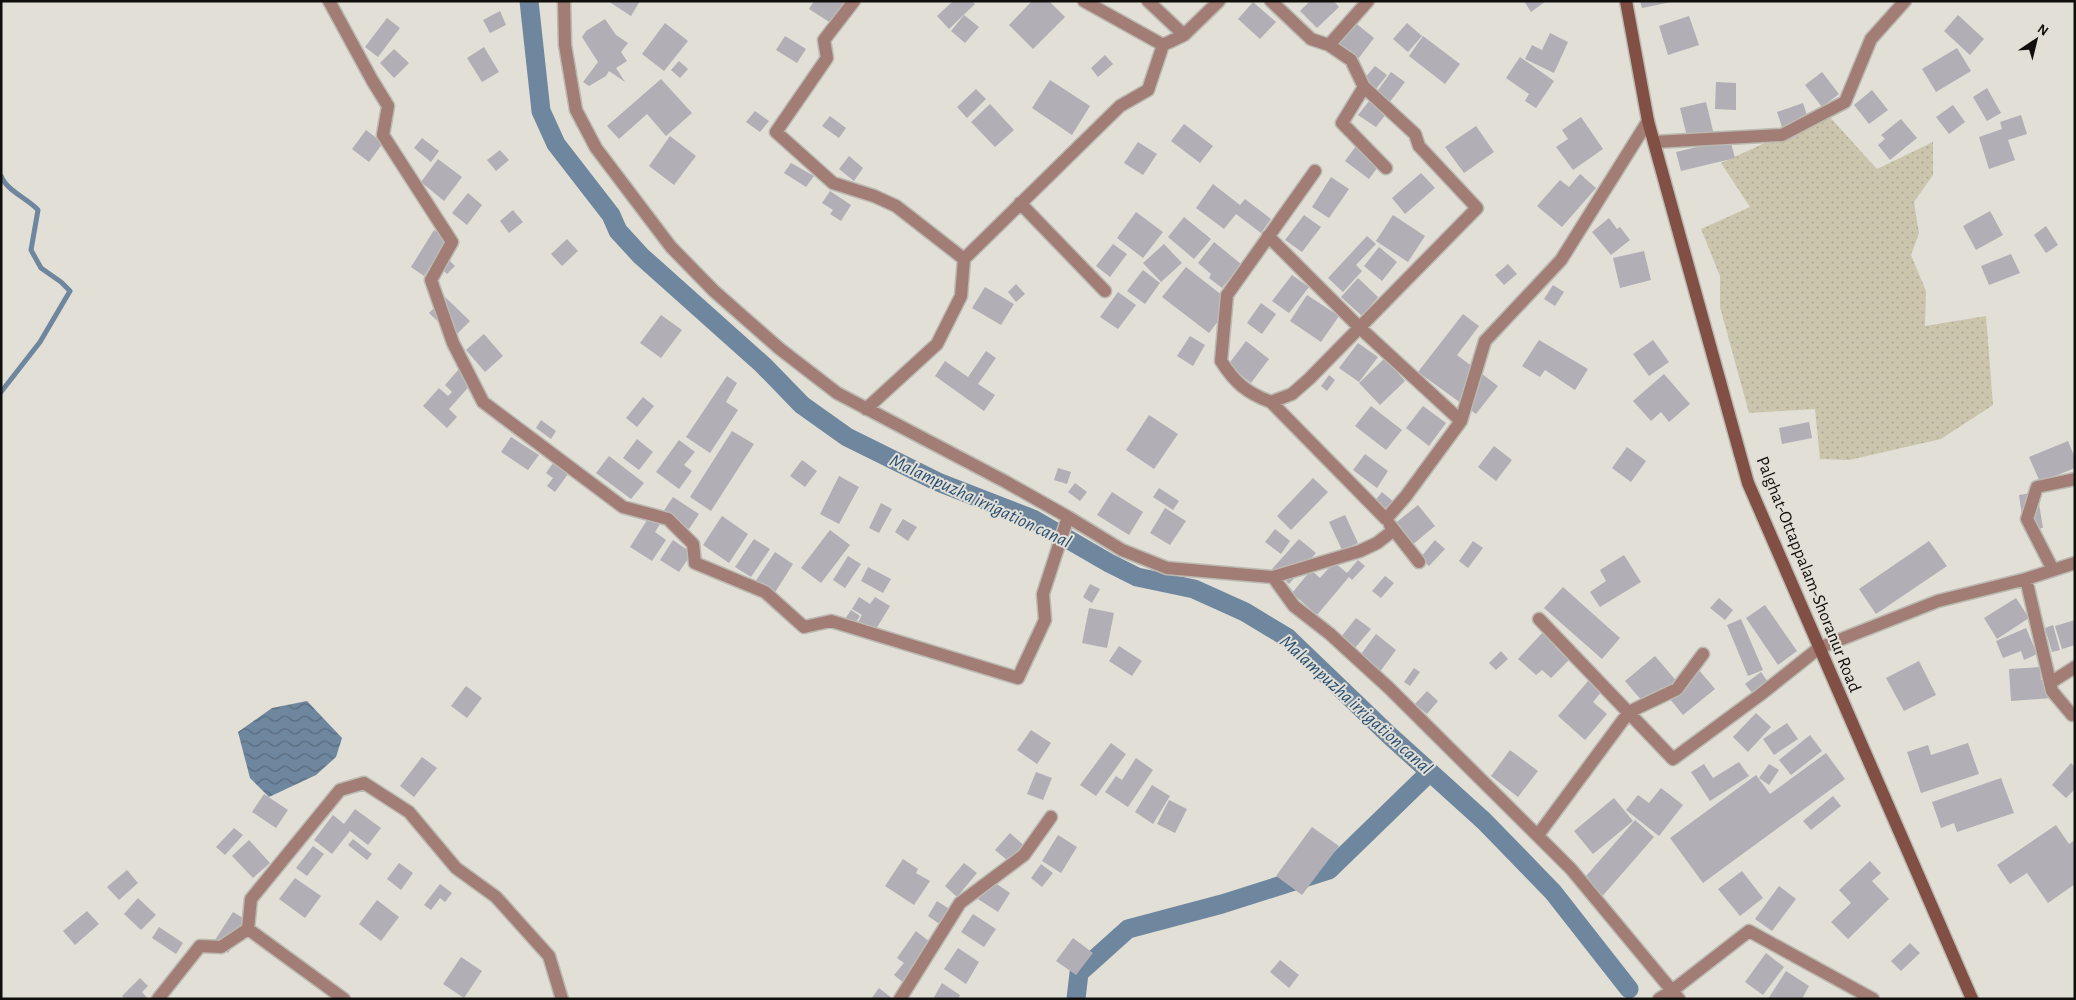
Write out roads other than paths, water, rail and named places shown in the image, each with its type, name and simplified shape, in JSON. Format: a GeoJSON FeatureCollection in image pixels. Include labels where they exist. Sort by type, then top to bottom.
{"type":"FeatureCollection","features":[{"type":"Feature","properties":{"kind":"main road","name":"Palghat-Ottappalam-Shoranur Road"},"geometry":{"type":"LineString","coordinates":[[1626,1],[1648,121],[1748,484],[1972,999]]}},
{"type":"Feature","properties":{"kind":"street"},"geometry":{"type":"LineString","coordinates":[[329,1],[388,106],[383,135],[452,242],[431,280],[453,343],[483,402],[623,507],[668,519],[693,544],[695,563],[765,592],[804,627],[831,621],[1018,678],[1045,620],[1044,594],[1068,517]]}},
{"type":"Feature","properties":{"kind":"street"},"geometry":{"type":"LineString","coordinates":[[564,1],[565,45],[576,110],[596,148],[672,247],[714,291],[780,349],[838,393],[1068,517],[1122,550],[1167,568],[1273,576],[1360,551],[1394,530]]}},
{"type":"Feature","properties":{"kind":"street"},"geometry":{"type":"LineString","coordinates":[[854,1],[824,40],[827,58],[776,132],[833,183],[874,196],[896,206],[964,259]]}},
{"type":"Feature","properties":{"kind":"street"},"geometry":{"type":"LineString","coordinates":[[1084,1],[1163,45]]}},
{"type":"Feature","properties":{"kind":"street"},"geometry":{"type":"LineString","coordinates":[[1148,1],[1184,35]]}},
{"type":"Feature","properties":{"kind":"street"},"geometry":{"type":"LineString","coordinates":[[866,409],[937,344],[961,296],[964,259],[1120,106],[1148,90],[1163,45],[1184,35],[1219,1]]}},
{"type":"Feature","properties":{"kind":"street"},"geometry":{"type":"LineString","coordinates":[[1271,1],[1311,39],[1328,45],[1350,60],[1364,87],[1415,134],[1419,146],[1477,208],[1309,379],[1292,394],[1271,402]]}},
{"type":"Feature","properties":{"kind":"street"},"geometry":{"type":"LineString","coordinates":[[1328,45],[1368,1]]}},
{"type":"Feature","properties":{"kind":"street"},"geometry":{"type":"LineString","coordinates":[[1654,142],[1782,134],[1844,102],[1871,39],[1905,1]]}},
{"type":"Feature","properties":{"kind":"street"},"geometry":{"type":"LineString","coordinates":[[1364,87],[1342,123],[1386,168]]}},
{"type":"Feature","properties":{"kind":"street"},"geometry":{"type":"LineString","coordinates":[[1386,519],[1406,496],[1461,421],[1485,341],[1560,260],[1648,121]]}},
{"type":"Feature","properties":{"kind":"street"},"geometry":{"type":"LineString","coordinates":[[1315,171],[1227,295],[1221,361],[1237,383],[1252,395],[1271,402],[1386,519],[1419,562]]}},
{"type":"Feature","properties":{"kind":"street"},"geometry":{"type":"LineString","coordinates":[[1020,203],[1105,291]]}},
{"type":"Feature","properties":{"kind":"street"},"geometry":{"type":"LineString","coordinates":[[1268,236],[1359,327],[1461,421]]}},
{"type":"Feature","properties":{"kind":"street"},"geometry":{"type":"LineString","coordinates":[[2053,570],[2027,519],[2037,487],[2075,479]]}},
{"type":"Feature","properties":{"kind":"street"},"geometry":{"type":"LineString","coordinates":[[1539,618],[1673,759],[1760,695],[1819,648],[1938,601],[2026,579],[2075,563]]}},
{"type":"Feature","properties":{"kind":"street"},"geometry":{"type":"LineString","coordinates":[[1273,576],[1294,606],[1330,634],[1382,682],[1571,869],[1676,995]]}},
{"type":"Feature","properties":{"kind":"street"},"geometry":{"type":"LineString","coordinates":[[2026,579],[2052,691],[2072,715]]}},
{"type":"Feature","properties":{"kind":"street"},"geometry":{"type":"LineString","coordinates":[[1538,835],[1629,712],[1677,689],[1703,654]]}},
{"type":"Feature","properties":{"kind":"street"},"geometry":{"type":"LineString","coordinates":[[2050,683],[2075,667]]}},
{"type":"Feature","properties":{"kind":"street"},"geometry":{"type":"LineString","coordinates":[[158,999],[200,946],[221,948],[248,929],[251,899],[340,790],[364,783],[410,812],[456,868],[496,897],[549,956],[562,999]]}},
{"type":"Feature","properties":{"kind":"street"},"geometry":{"type":"LineString","coordinates":[[900,999],[960,903],[1024,855],[1051,817]]}},
{"type":"Feature","properties":{"kind":"street"},"geometry":{"type":"LineString","coordinates":[[248,929],[344,999]]}},
{"type":"Feature","properties":{"kind":"street"},"geometry":{"type":"LineString","coordinates":[[1659,999],[1676,995],[1749,931],[1873,999]]}},
{"type":"Feature","properties":{"kind":"water"},"geometry":{"type":"Polygon","coordinates":[[[307,701],[342,738],[336,757],[316,775],[269,797],[250,778],[238,732],[272,708],[307,701]]]}},
{"type":"Feature","properties":{"kind":"waterway","name":"Malampuzha irrigation canal"},"geometry":{"type":"LineString","coordinates":[[529,1],[541,111],[556,144],[611,215],[618,231],[641,256],[763,365],[802,405],[847,437],[938,482],[1033,519],[1137,577],[1194,589],[1245,612],[1288,638],[1389,735],[1484,821],[1553,892],[1629,989]]}},
{"type":"Feature","properties":{"kind":"waterway"},"geometry":{"type":"LineString","coordinates":[[1,176],[12,190],[38,210],[31,250],[41,268],[70,291],[40,342],[1,392]]}},
{"type":"Feature","properties":{"kind":"waterway"},"geometry":{"type":"LineString","coordinates":[[1076,999],[1079,973],[1128,929],[1222,904],[1329,870],[1430,772]]}}]}
